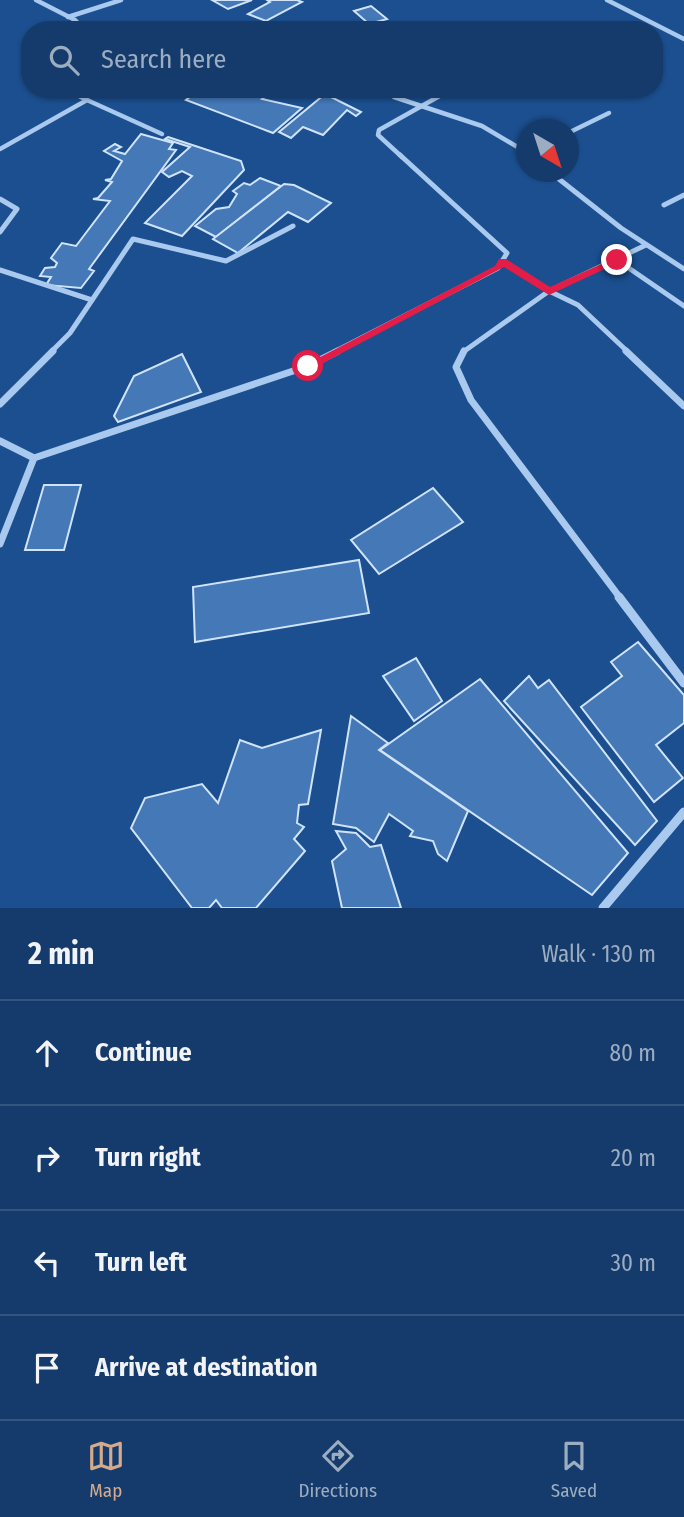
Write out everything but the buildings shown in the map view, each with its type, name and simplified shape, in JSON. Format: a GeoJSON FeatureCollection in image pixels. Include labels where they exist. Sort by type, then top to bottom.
{"type":"FeatureCollection","features":[{"type":"Feature","properties":{"kind":"street"},"geometry":{"type":"LineString","coordinates":[[36,0],[73,21]]}},
{"type":"Feature","properties":{"kind":"street"},"geometry":{"type":"LineString","coordinates":[[68,17],[121,0]]}},
{"type":"Feature","properties":{"kind":"street"},"geometry":{"type":"LineString","coordinates":[[607,0],[647,21]]}},
{"type":"Feature","properties":{"kind":"street"},"geometry":{"type":"LineString","coordinates":[[663,29],[684,40]]}},
{"type":"Feature","properties":{"kind":"street"},"geometry":{"type":"LineString","coordinates":[[83,98],[162,134]]}},
{"type":"Feature","properties":{"kind":"street"},"geometry":{"type":"LineString","coordinates":[[403,98],[482,127],[516,145]]}},
{"type":"Feature","properties":{"kind":"street"},"geometry":{"type":"LineString","coordinates":[[0,441],[34,458],[308,366],[498,268],[507,253],[378,135],[379,130],[433,98]]}},
{"type":"Feature","properties":{"kind":"street"},"geometry":{"type":"LineString","coordinates":[[0,149],[87,100]]}},
{"type":"Feature","properties":{"kind":"street"},"geometry":{"type":"LineString","coordinates":[[579,128],[609,113]]}},
{"type":"Feature","properties":{"kind":"street"},"geometry":{"type":"LineString","coordinates":[[563,182],[646,246],[684,269]]}},
{"type":"Feature","properties":{"kind":"street"},"geometry":{"type":"LineString","coordinates":[[664,205],[684,195]]}},
{"type":"Feature","properties":{"kind":"street"},"geometry":{"type":"LineString","coordinates":[[0,199],[17,209],[0,232]]}},
{"type":"Feature","properties":{"kind":"street"},"geometry":{"type":"LineString","coordinates":[[0,404],[70,333],[133,239],[226,261],[293,226]]}},
{"type":"Feature","properties":{"kind":"street"},"geometry":{"type":"LineString","coordinates":[[646,246],[549,291],[465,349],[456,367],[471,400],[684,683]]}},
{"type":"Feature","properties":{"kind":"street"},"geometry":{"type":"LineString","coordinates":[[617,260],[684,306]]}},
{"type":"Feature","properties":{"kind":"street"},"geometry":{"type":"LineString","coordinates":[[502,261],[549,291],[578,305],[684,406]]}},
{"type":"Feature","properties":{"kind":"street"},"geometry":{"type":"LineString","coordinates":[[0,270],[92,300]]}},
{"type":"Feature","properties":{"kind":"street"},"geometry":{"type":"LineString","coordinates":[[0,544],[34,458]]}},
{"type":"Feature","properties":{"kind":"street"},"geometry":{"type":"LineString","coordinates":[[603,908],[684,812]]}},
{"type":"Feature","properties":{"kind":"route"},"geometry":{"type":"LineString","coordinates":[[308,366],[498,268],[502,261],[549,291],[617,260]]}}]}
